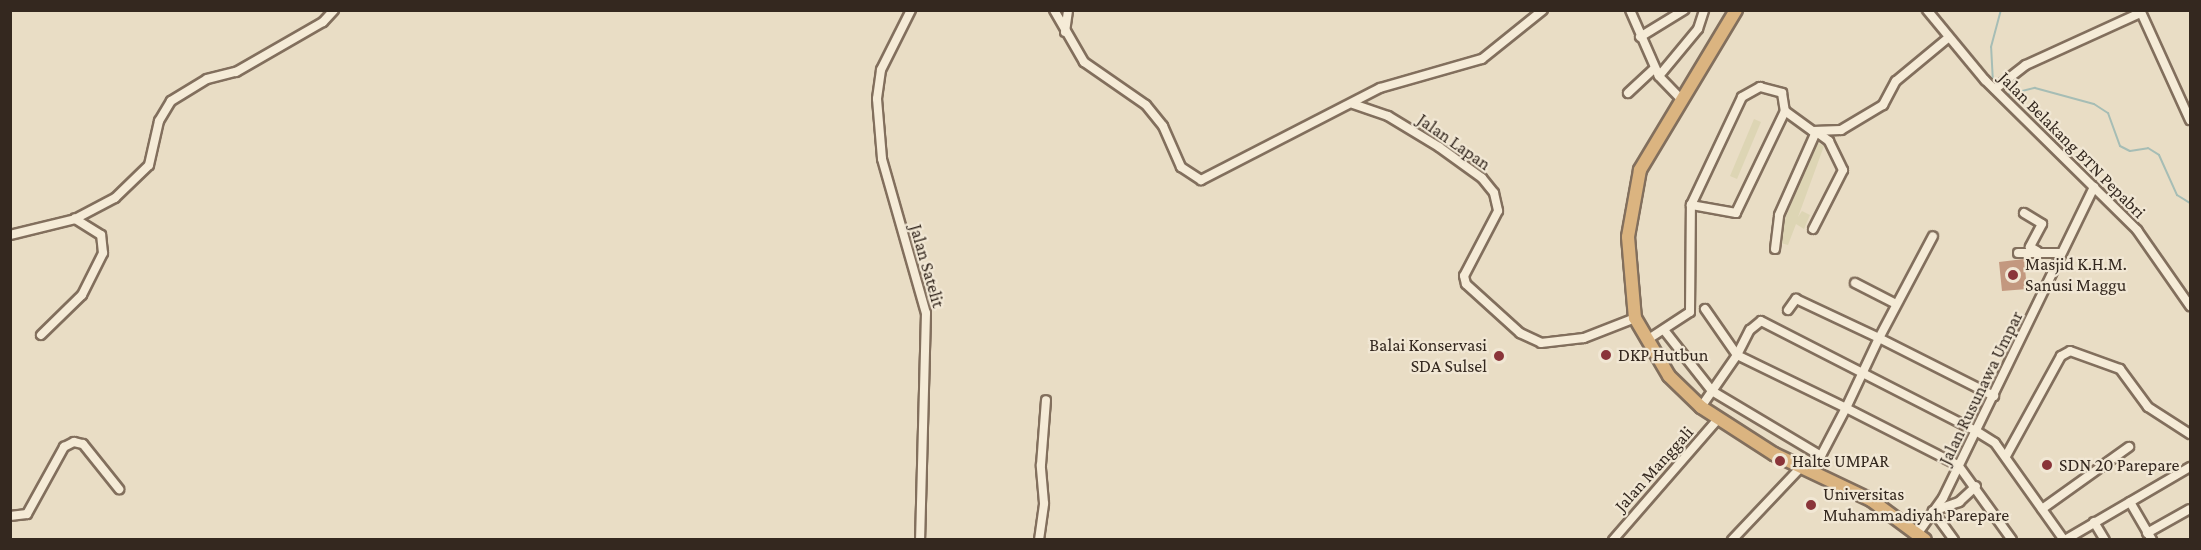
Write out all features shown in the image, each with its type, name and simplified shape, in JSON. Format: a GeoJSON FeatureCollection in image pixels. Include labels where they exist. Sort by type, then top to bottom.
{"type":"FeatureCollection","features":[{"type":"Feature","properties":{"kind":"highway"},"geometry":{"type":"LineString","coordinates":[[1736,10],[1640,170],[1630,208],[1630,294],[1635,318],[1669,376],[1701,407],[1718,419],[1807,468],[1870,500],[1922,536]]}},
{"type":"Feature","properties":{"kind":"street"},"geometry":{"type":"LineString","coordinates":[[10,235],[75,219],[100,208],[139,178],[149,165],[164,112],[178,95],[207,79],[236,72],[323,22],[334,10]]}},
{"type":"Feature","properties":{"kind":"street","name":"Jalan Satelit"},"geometry":{"type":"LineString","coordinates":[[910,10],[881,70],[877,99],[882,159],[926,313],[920,540]]}},
{"type":"Feature","properties":{"kind":"street"},"geometry":{"type":"LineString","coordinates":[[1054,10],[1065,32],[1097,73],[1151,110],[1181,167],[1198,180],[1399,80],[1482,59],[1543,10]]}},
{"type":"Feature","properties":{"kind":"street"},"geometry":{"type":"LineString","coordinates":[[1065,32],[1068,10]]}},
{"type":"Feature","properties":{"kind":"street"},"geometry":{"type":"LineString","coordinates":[[1630,10],[1656,73],[1681,99]]}},
{"type":"Feature","properties":{"kind":"street"},"geometry":{"type":"LineString","coordinates":[[1640,37],[1684,10]]}},
{"type":"Feature","properties":{"kind":"street"},"geometry":{"type":"LineString","coordinates":[[1628,93],[1656,73],[1698,29],[1704,10]]}},
{"type":"Feature","properties":{"kind":"street","name":"Jalan Belakang BTN Pepabri"},"geometry":{"type":"LineString","coordinates":[[1927,10],[1948,38],[1995,89],[2137,230],[2190,306]]}},
{"type":"Feature","properties":{"kind":"street"},"geometry":{"type":"LineString","coordinates":[[1995,89],[2026,65],[2140,12],[2190,120]]}},
{"type":"Feature","properties":{"kind":"street"},"geometry":{"type":"LineString","coordinates":[[1816,132],[1841,130],[1878,109],[1896,81],[1948,38]]}},
{"type":"Feature","properties":{"kind":"street"},"geometry":{"type":"LineString","coordinates":[[1647,340],[1664,330],[1691,308],[1691,205],[1742,97],[1752,88],[1770,87],[1785,95],[1785,111],[1736,213],[1691,205]]}},
{"type":"Feature","properties":{"kind":"street","name":"Jalan Lapan"},"geometry":{"type":"LineString","coordinates":[[1353,104],[1388,116],[1439,147],[1482,178],[1494,193],[1498,211],[1464,276],[1466,284],[1520,333],[1541,343],[1584,338],[1635,318]]}},
{"type":"Feature","properties":{"kind":"street"},"geometry":{"type":"LineString","coordinates":[[1785,111],[1828,141],[1843,170],[1813,229]]}},
{"type":"Feature","properties":{"kind":"street"},"geometry":{"type":"LineString","coordinates":[[1775,249],[1779,215],[1816,132]]}},
{"type":"Feature","properties":{"kind":"street","name":"Jalan Rusunawa Umpar"},"geometry":{"type":"LineString","coordinates":[[1922,536],[1958,465],[1973,429],[1994,396],[2094,187]]}},
{"type":"Feature","properties":{"kind":"street"},"geometry":{"type":"LineString","coordinates":[[2024,213],[2042,224],[2030,247],[2037,251]]}},
{"type":"Feature","properties":{"kind":"street"},"geometry":{"type":"LineString","coordinates":[[41,335],[82,295],[103,254],[101,235],[75,219]]}},
{"type":"Feature","properties":{"kind":"street"},"geometry":{"type":"LineString","coordinates":[[1732,540],[1821,456],[1896,304],[1933,236]]}},
{"type":"Feature","properties":{"kind":"street"},"geometry":{"type":"LineString","coordinates":[[2018,253],[2037,251],[2061,253]]}},
{"type":"Feature","properties":{"kind":"street"},"geometry":{"type":"LineString","coordinates":[[1855,283],[1896,304]]}},
{"type":"Feature","properties":{"kind":"street"},"geometry":{"type":"LineString","coordinates":[[1788,310],[1796,299],[1994,396]]}},
{"type":"Feature","properties":{"kind":"street"},"geometry":{"type":"LineString","coordinates":[[1705,309],[1737,355],[1958,465],[1976,486],[2012,540]]}},
{"type":"Feature","properties":{"kind":"street"},"geometry":{"type":"LineString","coordinates":[[1701,407],[1737,355],[1750,330],[1761,321],[1973,429],[2006,456],[2064,540],[2190,467]]}},
{"type":"Feature","properties":{"kind":"street"},"geometry":{"type":"LineString","coordinates":[[1664,330],[1712,391],[1821,456]]}},
{"type":"Feature","properties":{"kind":"street"},"geometry":{"type":"LineString","coordinates":[[2006,456],[2061,356],[2070,351],[2120,369],[2148,407],[2190,434]]}},
{"type":"Feature","properties":{"kind":"street"},"geometry":{"type":"LineString","coordinates":[[1039,540],[1044,503],[1041,465],[1046,400]]}},
{"type":"Feature","properties":{"kind":"street","name":"Jalan Manggali"},"geometry":{"type":"LineString","coordinates":[[1613,540],[1718,419]]}},
{"type":"Feature","properties":{"kind":"street"},"geometry":{"type":"LineString","coordinates":[[10,516],[27,514],[64,447],[74,441],[83,444],[119,489]]}},
{"type":"Feature","properties":{"kind":"street"},"geometry":{"type":"LineString","coordinates":[[2042,509],[2129,447]]}},
{"type":"Feature","properties":{"kind":"street"},"geometry":{"type":"LineString","coordinates":[[1954,540],[1933,511],[1959,502],[1976,486]]}},
{"type":"Feature","properties":{"kind":"street"},"geometry":{"type":"LineString","coordinates":[[2130,502],[2150,536],[2190,509]]}},
{"type":"Feature","properties":{"kind":"street"},"geometry":{"type":"LineString","coordinates":[[2094,522],[2105,540]]}},
{"type":"Feature","properties":{"kind":"shaded area"},"geometry":{"type":"Polygon","coordinates":[[[1754,119],[1761,122],[1737,179],[1730,176],[1754,119]]]}},
{"type":"Feature","properties":{"kind":"shaded area"},"geometry":{"type":"Polygon","coordinates":[[[1816,142],[1824,146],[1798,217],[1802,211],[1810,215],[1804,229],[1796,224],[1788,245],[1781,243],[1781,229],[1816,142]]]}},
{"type":"Feature","properties":{"kind":"building","name":"Masjid K.H.M. Sanusi Maggu"},"geometry":{"type":"Polygon","coordinates":[[[2024,259],[2027,289],[2002,291],[1999,262],[2024,259]]]}},
{"type":"Feature","properties":{"kind":"waterway"},"geometry":{"type":"LineString","coordinates":[[1993,83],[1991,47],[2001,10]]}},
{"type":"Feature","properties":{"kind":"waterway"},"geometry":{"type":"LineString","coordinates":[[2006,95],[2035,88],[2094,104],[2108,113],[2120,146],[2130,151],[2148,148],[2159,155],[2177,195],[2190,203]]}},
{"type":"Feature","properties":{"kind":"place","name":"Masjid K.H.M. Sanusi Maggu"},"geometry":{"type":"Point","coordinates":[2013,275]}},
{"type":"Feature","properties":{"kind":"place","name":"DKP Hutbun"},"geometry":{"type":"Point","coordinates":[1606,355]}},
{"type":"Feature","properties":{"kind":"place","name":"Balai Konservasi SDA Sulsel"},"geometry":{"type":"Point","coordinates":[1499,356]}},
{"type":"Feature","properties":{"kind":"place","name":"Halte UMPAR"},"geometry":{"type":"Point","coordinates":[1780,461]}},
{"type":"Feature","properties":{"kind":"place","name":"SDN 20 Parepare"},"geometry":{"type":"Point","coordinates":[2047,465]}},
{"type":"Feature","properties":{"kind":"place","name":"Universitas Muhammadiyah Parepare"},"geometry":{"type":"Point","coordinates":[1811,505]}}]}
